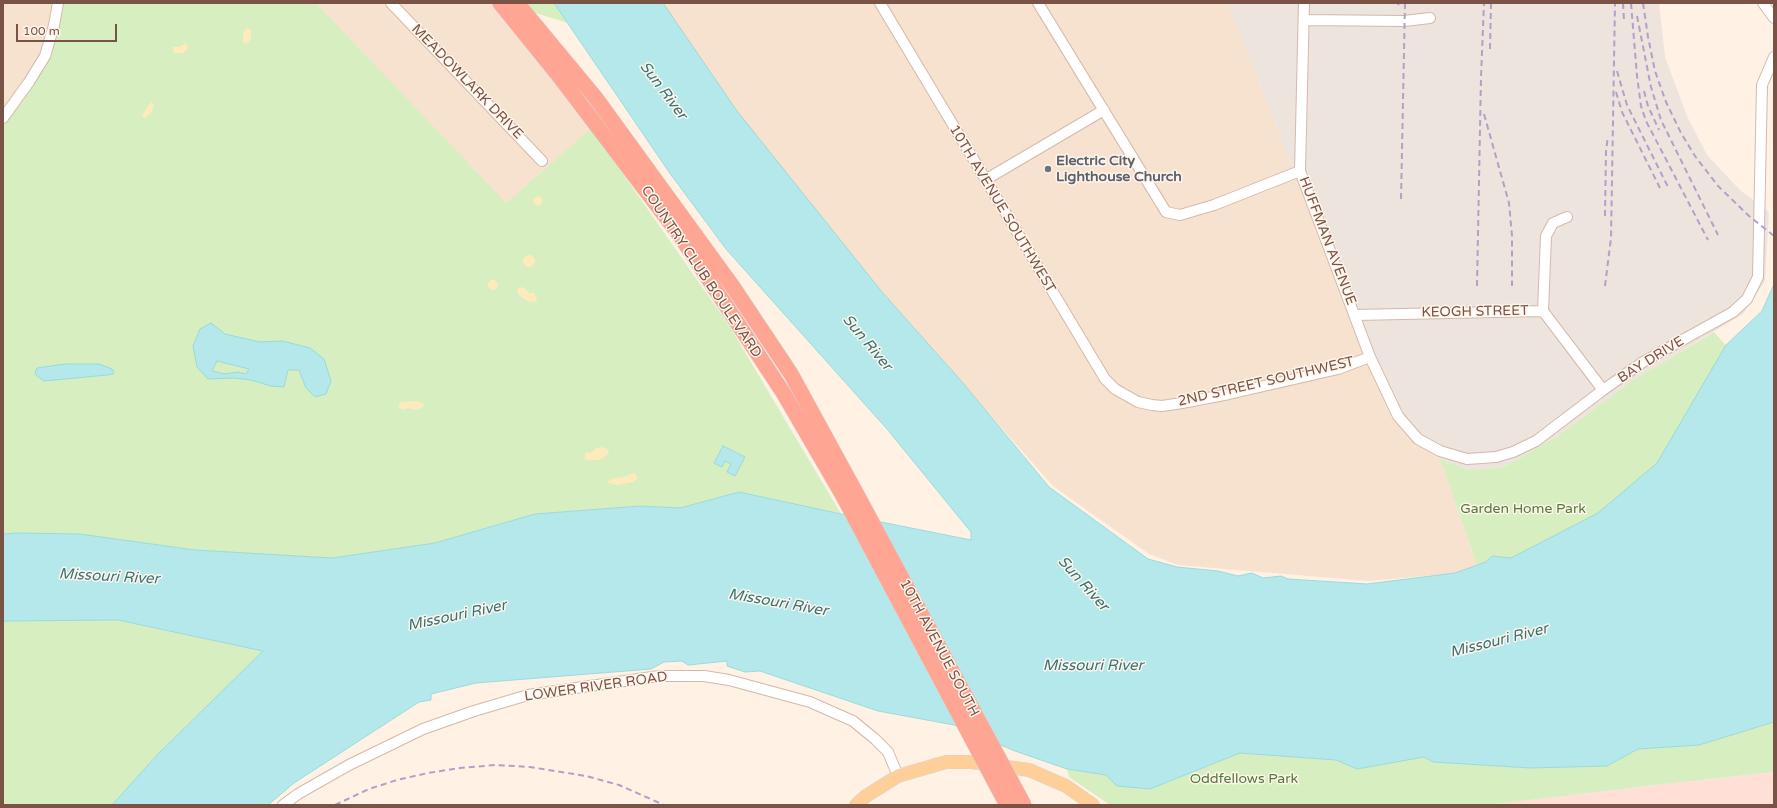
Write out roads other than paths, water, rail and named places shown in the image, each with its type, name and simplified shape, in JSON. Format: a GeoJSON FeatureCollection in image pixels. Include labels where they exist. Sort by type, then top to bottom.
{"type":"FeatureCollection","features":[{"type":"Feature","properties":{"kind":"highway","name":"COUNTRY CLUB BOULEVARD"},"geometry":{"type":"LineString","coordinates":[[500,3],[559,76],[681,237],[848,492]]}},
{"type":"Feature","properties":{"kind":"highway","name":"COUNTRY CLUB BOULEVARD"},"geometry":{"type":"LineString","coordinates":[[517,3],[595,97],[733,287],[791,374],[848,492]]}},
{"type":"Feature","properties":{"kind":"highway","name":"10TH AVENUE SOUTH"},"geometry":{"type":"LineString","coordinates":[[848,492],[1007,805]]}},
{"type":"Feature","properties":{"kind":"highway","name":"10TH AVENUE SOUTH"},"geometry":{"type":"LineString","coordinates":[[848,492],[1024,805]]}},
{"type":"Feature","properties":{"kind":"main road"},"geometry":{"type":"LineString","coordinates":[[856,805],[866,796],[898,776],[946,762],[971,762],[1029,770],[1066,786],[1093,805]]}},
{"type":"Feature","properties":{"kind":"street"},"geometry":{"type":"LineString","coordinates":[[3,118],[30,82],[44,56],[54,25],[58,3]]}},
{"type":"Feature","properties":{"kind":"street","name":"MEADOWLARK DRIVE"},"geometry":{"type":"LineString","coordinates":[[391,3],[542,161]]}},
{"type":"Feature","properties":{"kind":"street","name":"10TH AVENUE SOUTHWEST"},"geometry":{"type":"LineString","coordinates":[[880,3],[1105,379],[1115,389],[1138,402]]}},
{"type":"Feature","properties":{"kind":"street"},"geometry":{"type":"LineString","coordinates":[[1038,3],[1166,212],[1180,215],[1214,205],[1300,171]]}},
{"type":"Feature","properties":{"kind":"street","name":"HUFFMAN AVENUE"},"geometry":{"type":"LineString","coordinates":[[1304,3],[1300,171],[1356,315],[1370,357]]}},
{"type":"Feature","properties":{"kind":"street"},"geometry":{"type":"LineString","coordinates":[[1763,3],[1774,18]]}},
{"type":"Feature","properties":{"kind":"street"},"geometry":{"type":"LineString","coordinates":[[1304,20],[1404,21],[1430,18]]}},
{"type":"Feature","properties":{"kind":"street","name":"BAY DRIVE"},"geometry":{"type":"LineString","coordinates":[[1370,357],[1398,416],[1418,439],[1440,451],[1467,459],[1496,457],[1513,452],[1536,441],[1603,390],[1643,362],[1733,312],[1747,298],[1758,277],[1762,85],[1774,57]]}},
{"type":"Feature","properties":{"kind":"street"},"geometry":{"type":"LineString","coordinates":[[985,180],[1104,110]]}},
{"type":"Feature","properties":{"kind":"street"},"geometry":{"type":"LineString","coordinates":[[1543,311],[1546,236],[1554,223],[1567,217]]}},
{"type":"Feature","properties":{"kind":"street","name":"KEOGH STREET"},"geometry":{"type":"LineString","coordinates":[[1356,315],[1543,311],[1603,390]]}},
{"type":"Feature","properties":{"kind":"street","name":"2ND STREET SOUTHWEST"},"geometry":{"type":"LineString","coordinates":[[1138,402],[1162,406],[1216,397],[1338,369],[1370,357]]}},
{"type":"Feature","properties":{"kind":"street","name":"LOWER RIVER ROAD"},"geometry":{"type":"LineString","coordinates":[[283,805],[298,794],[349,765],[423,729],[474,711],[528,695],[659,676],[704,676],[729,680],[810,702],[853,721],[875,739],[888,752],[898,776]]}},
{"type":"Feature","properties":{"kind":"water"},"geometry":{"type":"Polygon","coordinates":[[[554,3],[663,3],[737,111],[882,292],[963,383],[1049,487],[1148,559],[1177,567],[1218,571],[1238,576],[1252,573],[1263,578],[1281,576],[1288,579],[1367,584],[1455,573],[1486,562],[1492,556],[1511,558],[1598,513],[1657,463],[1726,345],[1762,311],[1774,284],[1774,722],[1699,745],[1638,749],[1607,766],[1531,768],[1433,762],[1424,757],[1357,769],[1336,760],[1240,753],[1150,789],[1117,786],[1106,775],[1067,769],[1015,751],[954,725],[878,711],[760,671],[745,672],[727,666],[727,661],[688,665],[682,661],[664,662],[651,669],[476,683],[431,694],[431,700],[419,702],[294,783],[268,805],[112,805],[157,755],[263,651],[118,620],[3,621],[3,534],[80,534],[195,550],[332,558],[435,543],[535,514],[640,506],[680,508],[739,492],[971,540],[971,532],[887,429],[726,249],[669,172],[554,3]]]}},
{"type":"Feature","properties":{"kind":"water"},"geometry":{"type":"Polygon","coordinates":[[[211,323],[225,334],[260,342],[283,341],[310,348],[324,359],[331,381],[326,394],[315,397],[306,388],[299,370],[288,370],[284,387],[271,386],[251,380],[234,378],[208,379],[197,367],[193,346],[200,329],[211,323]],[[217,361],[212,371],[225,374],[238,372],[246,374],[249,369],[217,361]]]}},
{"type":"Feature","properties":{"kind":"water"},"geometry":{"type":"Polygon","coordinates":[[[65,364],[99,364],[112,369],[114,372],[113,374],[107,375],[44,381],[35,373],[37,368],[65,364]]]}},
{"type":"Feature","properties":{"kind":"water"},"geometry":{"type":"Polygon","coordinates":[[[723,446],[745,457],[735,476],[727,472],[731,464],[725,461],[722,467],[714,463],[723,446]]]}},
{"type":"Feature","properties":{"kind":"railway"},"geometry":{"type":"LineString","coordinates":[[1401,199],[1405,3]]}},
{"type":"Feature","properties":{"kind":"railway"},"geometry":{"type":"LineString","coordinates":[[1477,286],[1484,3]]}},
{"type":"Feature","properties":{"kind":"railway"},"geometry":{"type":"LineString","coordinates":[[1490,49],[1491,3]]}},
{"type":"Feature","properties":{"kind":"railway"},"geometry":{"type":"LineString","coordinates":[[1605,286],[1611,238],[1615,3]]}},
{"type":"Feature","properties":{"kind":"railway"},"geometry":{"type":"LineString","coordinates":[[1623,3],[1624,21]]}},
{"type":"Feature","properties":{"kind":"railway"},"geometry":{"type":"LineString","coordinates":[[1631,3],[1641,106],[1646,121],[1708,240]]}},
{"type":"Feature","properties":{"kind":"railway"},"geometry":{"type":"LineString","coordinates":[[1643,3],[1655,71],[1666,102],[1681,133],[1695,156],[1718,186],[1749,216],[1774,236]]}},
{"type":"Feature","properties":{"kind":"railway"},"geometry":{"type":"LineString","coordinates":[[1637,16],[1651,87],[1661,120],[1718,235]]}},
{"type":"Feature","properties":{"kind":"railway"},"geometry":{"type":"LineString","coordinates":[[1617,71],[1627,105],[1669,189]]}},
{"type":"Feature","properties":{"kind":"railway"},"geometry":{"type":"LineString","coordinates":[[1644,91],[1648,106],[1659,130]]}},
{"type":"Feature","properties":{"kind":"railway"},"geometry":{"type":"LineString","coordinates":[[1616,92],[1622,112],[1660,188]]}},
{"type":"Feature","properties":{"kind":"railway"},"geometry":{"type":"LineString","coordinates":[[1484,114],[1509,203],[1512,236],[1512,286]]}},
{"type":"Feature","properties":{"kind":"railway"},"geometry":{"type":"LineString","coordinates":[[1605,216],[1606,151],[1608,136]]}},
{"type":"Feature","properties":{"kind":"railway"},"geometry":{"type":"LineString","coordinates":[[335,805],[369,789],[397,780],[460,768],[496,765],[530,767],[586,776],[619,785],[664,805]]}},
{"type":"Feature","properties":{"kind":"place","name":"Electric City Lighthouse Church"},"geometry":{"type":"Point","coordinates":[1048,169]}},
{"type":"Feature","properties":{"kind":"water label","name":"Sun River"},"geometry":{"type":"Point","coordinates":[663,91]}},
{"type":"Feature","properties":{"kind":"water label","name":"Sun River"},"geometry":{"type":"Point","coordinates":[867,343]}},
{"type":"Feature","properties":{"kind":"water label","name":"Missouri River"},"geometry":{"type":"Point","coordinates":[109,577]}},
{"type":"Feature","properties":{"kind":"water label","name":"Sun River"},"geometry":{"type":"Point","coordinates":[1083,584]}},
{"type":"Feature","properties":{"kind":"water label","name":"Missouri River"},"geometry":{"type":"Point","coordinates":[778,603]}},
{"type":"Feature","properties":{"kind":"water label","name":"Missouri River"},"geometry":{"type":"Point","coordinates":[457,616]}},
{"type":"Feature","properties":{"kind":"water label","name":"Missouri River"},"geometry":{"type":"Point","coordinates":[1499,641]}},
{"type":"Feature","properties":{"kind":"water label","name":"Missouri River"},"geometry":{"type":"Point","coordinates":[1093,666]}},
{"type":"Feature","properties":{"kind":"park label","name":"Garden Home Park"},"geometry":{"type":"Point","coordinates":[1523,509]}},
{"type":"Feature","properties":{"kind":"park label","name":"Oddfellows Park"},"geometry":{"type":"Point","coordinates":[1244,779]}}]}
